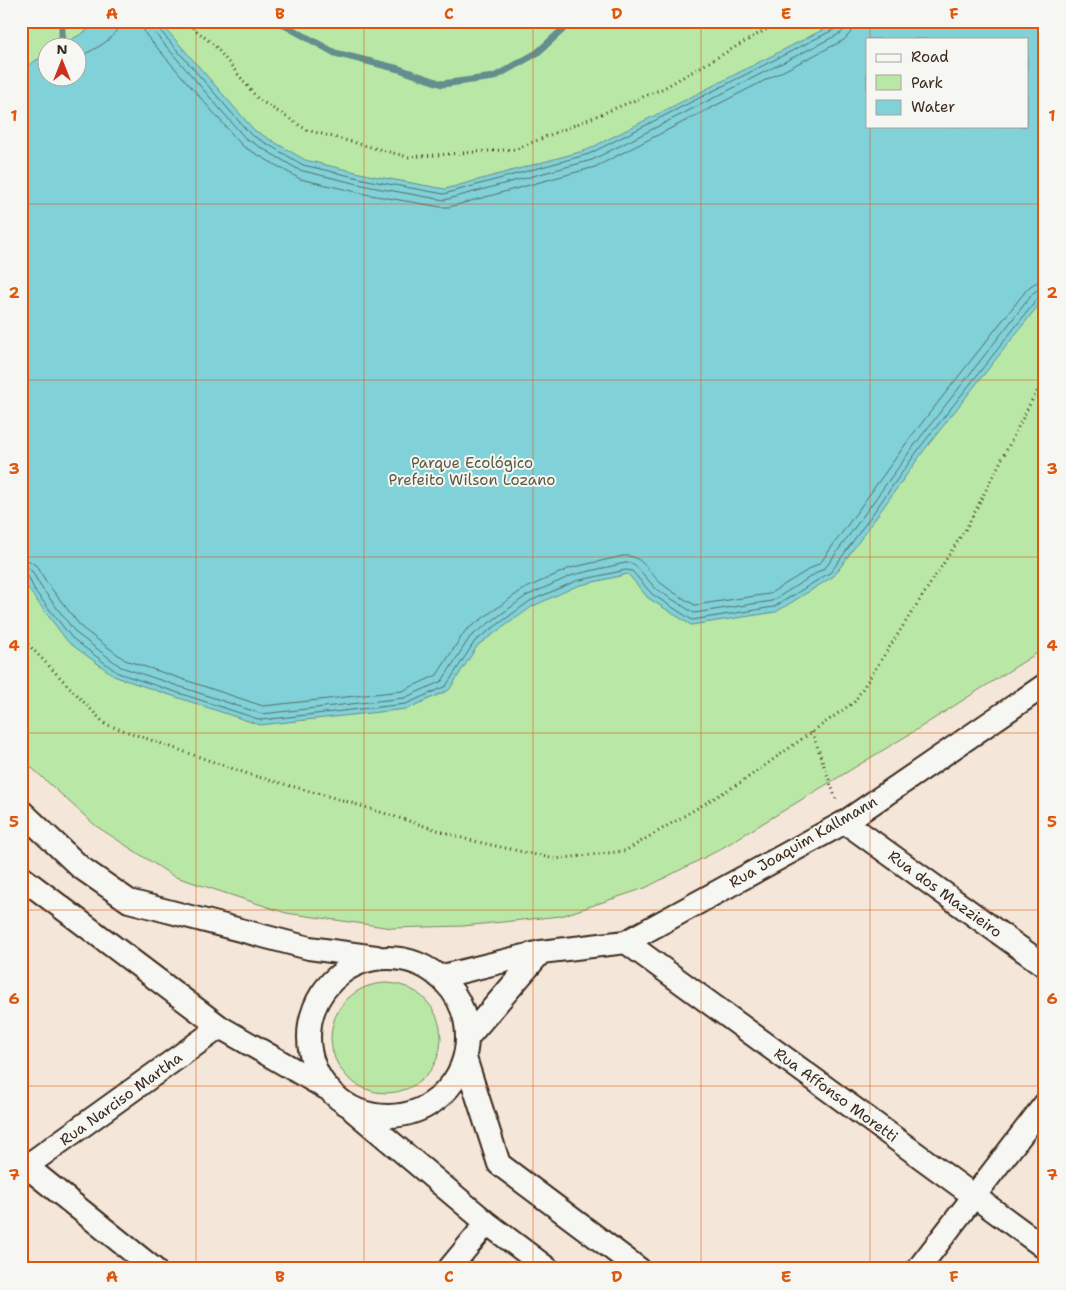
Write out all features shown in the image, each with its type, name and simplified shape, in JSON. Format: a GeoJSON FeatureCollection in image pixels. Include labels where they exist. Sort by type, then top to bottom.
{"type":"FeatureCollection","features":[{"type":"Feature","properties":{"kind":"street","name":"Rua Joaquim Kallmann"},"geometry":{"type":"LineString","coordinates":[[439,977],[541,952],[626,942],[845,822],[1045,685]]}},
{"type":"Feature","properties":{"kind":"street"},"geometry":{"type":"LineString","coordinates":[[21,811],[80,867],[129,901],[309,948],[404,960],[423,966],[439,977],[455,994],[464,1015],[466,1048],[499,1164],[639,1269]]}},
{"type":"Feature","properties":{"kind":"street","name":"Rua dos Mazzieiro"},"geometry":{"type":"LineString","coordinates":[[845,822],[1045,966]]}},
{"type":"Feature","properties":{"kind":"street"},"geometry":{"type":"LineString","coordinates":[[21,877],[220,1027],[328,1088],[487,1223],[548,1269]]}},
{"type":"Feature","properties":{"kind":"street","name":"Rua Affonso Moretti"},"geometry":{"type":"LineString","coordinates":[[626,942],[1045,1248]]}},
{"type":"Feature","properties":{"kind":"street"},"geometry":{"type":"LineString","coordinates":[[346,1104],[368,1114],[393,1116],[417,1110],[438,1098],[455,1080],[466,1048],[541,952]]}},
{"type":"Feature","properties":{"kind":"street"},"geometry":{"type":"LineString","coordinates":[[328,1088],[315,1067],[309,1042],[311,1018],[321,994],[338,976],[360,963],[384,958]]}},
{"type":"Feature","properties":{"kind":"street","name":"Rua Narciso Martha"},"geometry":{"type":"LineString","coordinates":[[23,1166],[220,1027]]}},
{"type":"Feature","properties":{"kind":"street"},"geometry":{"type":"LineString","coordinates":[[918,1269],[1045,1104]]}},
{"type":"Feature","properties":{"kind":"street"},"geometry":{"type":"LineString","coordinates":[[23,1166],[154,1269]]}},
{"type":"Feature","properties":{"kind":"street"},"geometry":{"type":"LineString","coordinates":[[449,1269],[487,1223]]}},
{"type":"Feature","properties":{"kind":"path"},"geometry":{"type":"LineString","coordinates":[[185,21],[215,46],[258,99],[307,130],[408,158],[516,149],[662,89],[780,21]]}},
{"type":"Feature","properties":{"kind":"path"},"geometry":{"type":"LineString","coordinates":[[21,637],[105,724],[251,775],[342,800],[469,840],[555,859],[625,851],[743,782],[854,702],[967,527],[1032,400],[1045,379]]}},
{"type":"Feature","properties":{"kind":"path"},"geometry":{"type":"LineString","coordinates":[[812,732],[845,822]]}},
{"type":"Feature","properties":{"kind":"green space","name":"Parque Ecológico Prefeito Wilson Lozano"},"geometry":{"type":"Polygon","coordinates":[[[21,21],[1045,21],[1045,648],[913,732],[717,851],[645,888],[561,916],[463,926],[392,928],[286,913],[173,876],[96,826],[21,758],[21,21]]]}},
{"type":"Feature","properties":{"kind":"green space"},"geometry":{"type":"Polygon","coordinates":[[[386,983],[397,984],[407,988],[425,999],[436,1017],[440,1027],[440,1049],[436,1059],[425,1077],[407,1088],[397,1092],[386,1093],[375,1092],[365,1088],[347,1077],[336,1059],[332,1049],[331,1038],[332,1027],[336,1017],[347,999],[365,988],[375,984],[386,983]]]}},
{"type":"Feature","properties":{"kind":"water","name":"Parque Ecológico Prefeito Wilson Lozano"},"geometry":{"type":"Polygon","coordinates":[[[103,21],[159,21],[254,130],[305,160],[373,176],[445,189],[587,150],[840,21],[1045,21],[1045,297],[925,449],[834,576],[776,612],[691,625],[648,598],[628,574],[577,586],[533,606],[478,645],[449,690],[407,709],[260,725],[116,677],[68,642],[31,593],[21,575],[21,69],[38,59],[38,88],[88,88],[88,38],[74,38],[103,21]]]}},
{"type":"Feature","properties":{"kind":"waterway"},"geometry":{"type":"LineString","coordinates":[[62,21],[62,38]]}},
{"type":"Feature","properties":{"kind":"waterway"},"geometry":{"type":"LineString","coordinates":[[277,21],[335,53],[399,69],[442,84],[494,77],[537,53],[572,21]]}}]}
